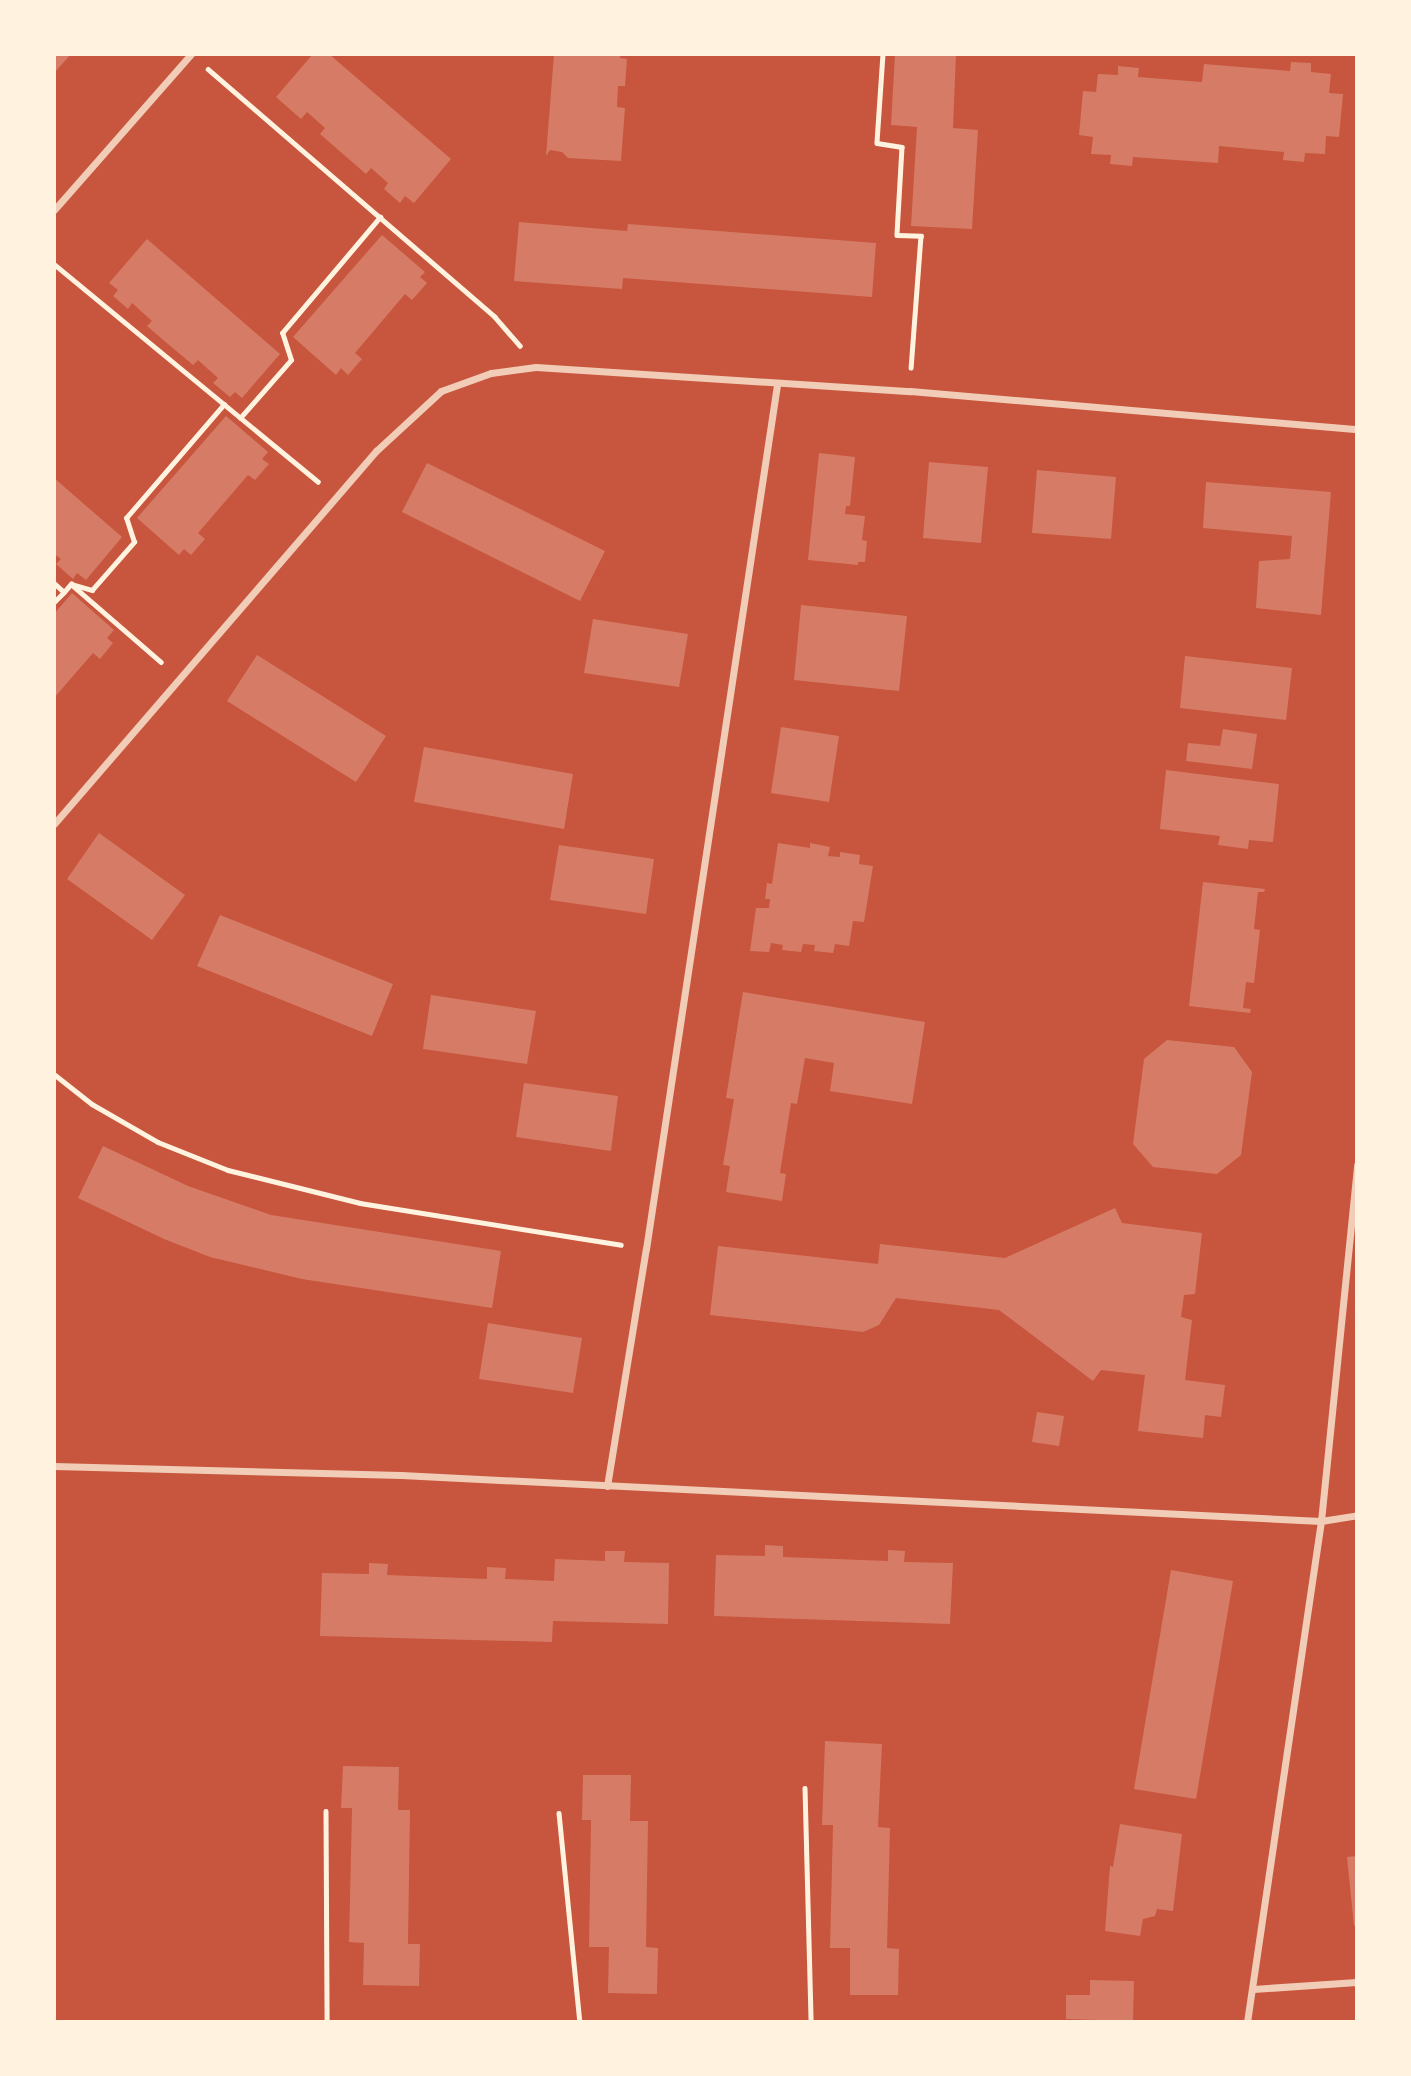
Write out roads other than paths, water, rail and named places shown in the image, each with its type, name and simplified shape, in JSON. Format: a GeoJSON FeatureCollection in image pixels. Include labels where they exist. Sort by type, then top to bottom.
{"type":"FeatureCollection","features":[{"type":"Feature","properties":{"kind":"street"},"geometry":{"type":"LineString","coordinates":[[54,210],[191,54]]}},
{"type":"Feature","properties":{"kind":"street"},"geometry":{"type":"LineString","coordinates":[[54,824],[376,451],[441,391],[491,373],[536,367],[777,385],[910,391],[1357,429]]}},
{"type":"Feature","properties":{"kind":"street"},"geometry":{"type":"LineString","coordinates":[[607,1486],[646,1249],[777,385]]}},
{"type":"Feature","properties":{"kind":"street"},"geometry":{"type":"LineString","coordinates":[[1247,2022],[1321,1521],[1357,1165]]}},
{"type":"Feature","properties":{"kind":"street"},"geometry":{"type":"LineString","coordinates":[[54,1466],[401,1475],[1321,1521],[1357,1515]]}},
{"type":"Feature","properties":{"kind":"street"},"geometry":{"type":"LineString","coordinates":[[1253,1989],[1357,1982]]}}]}
